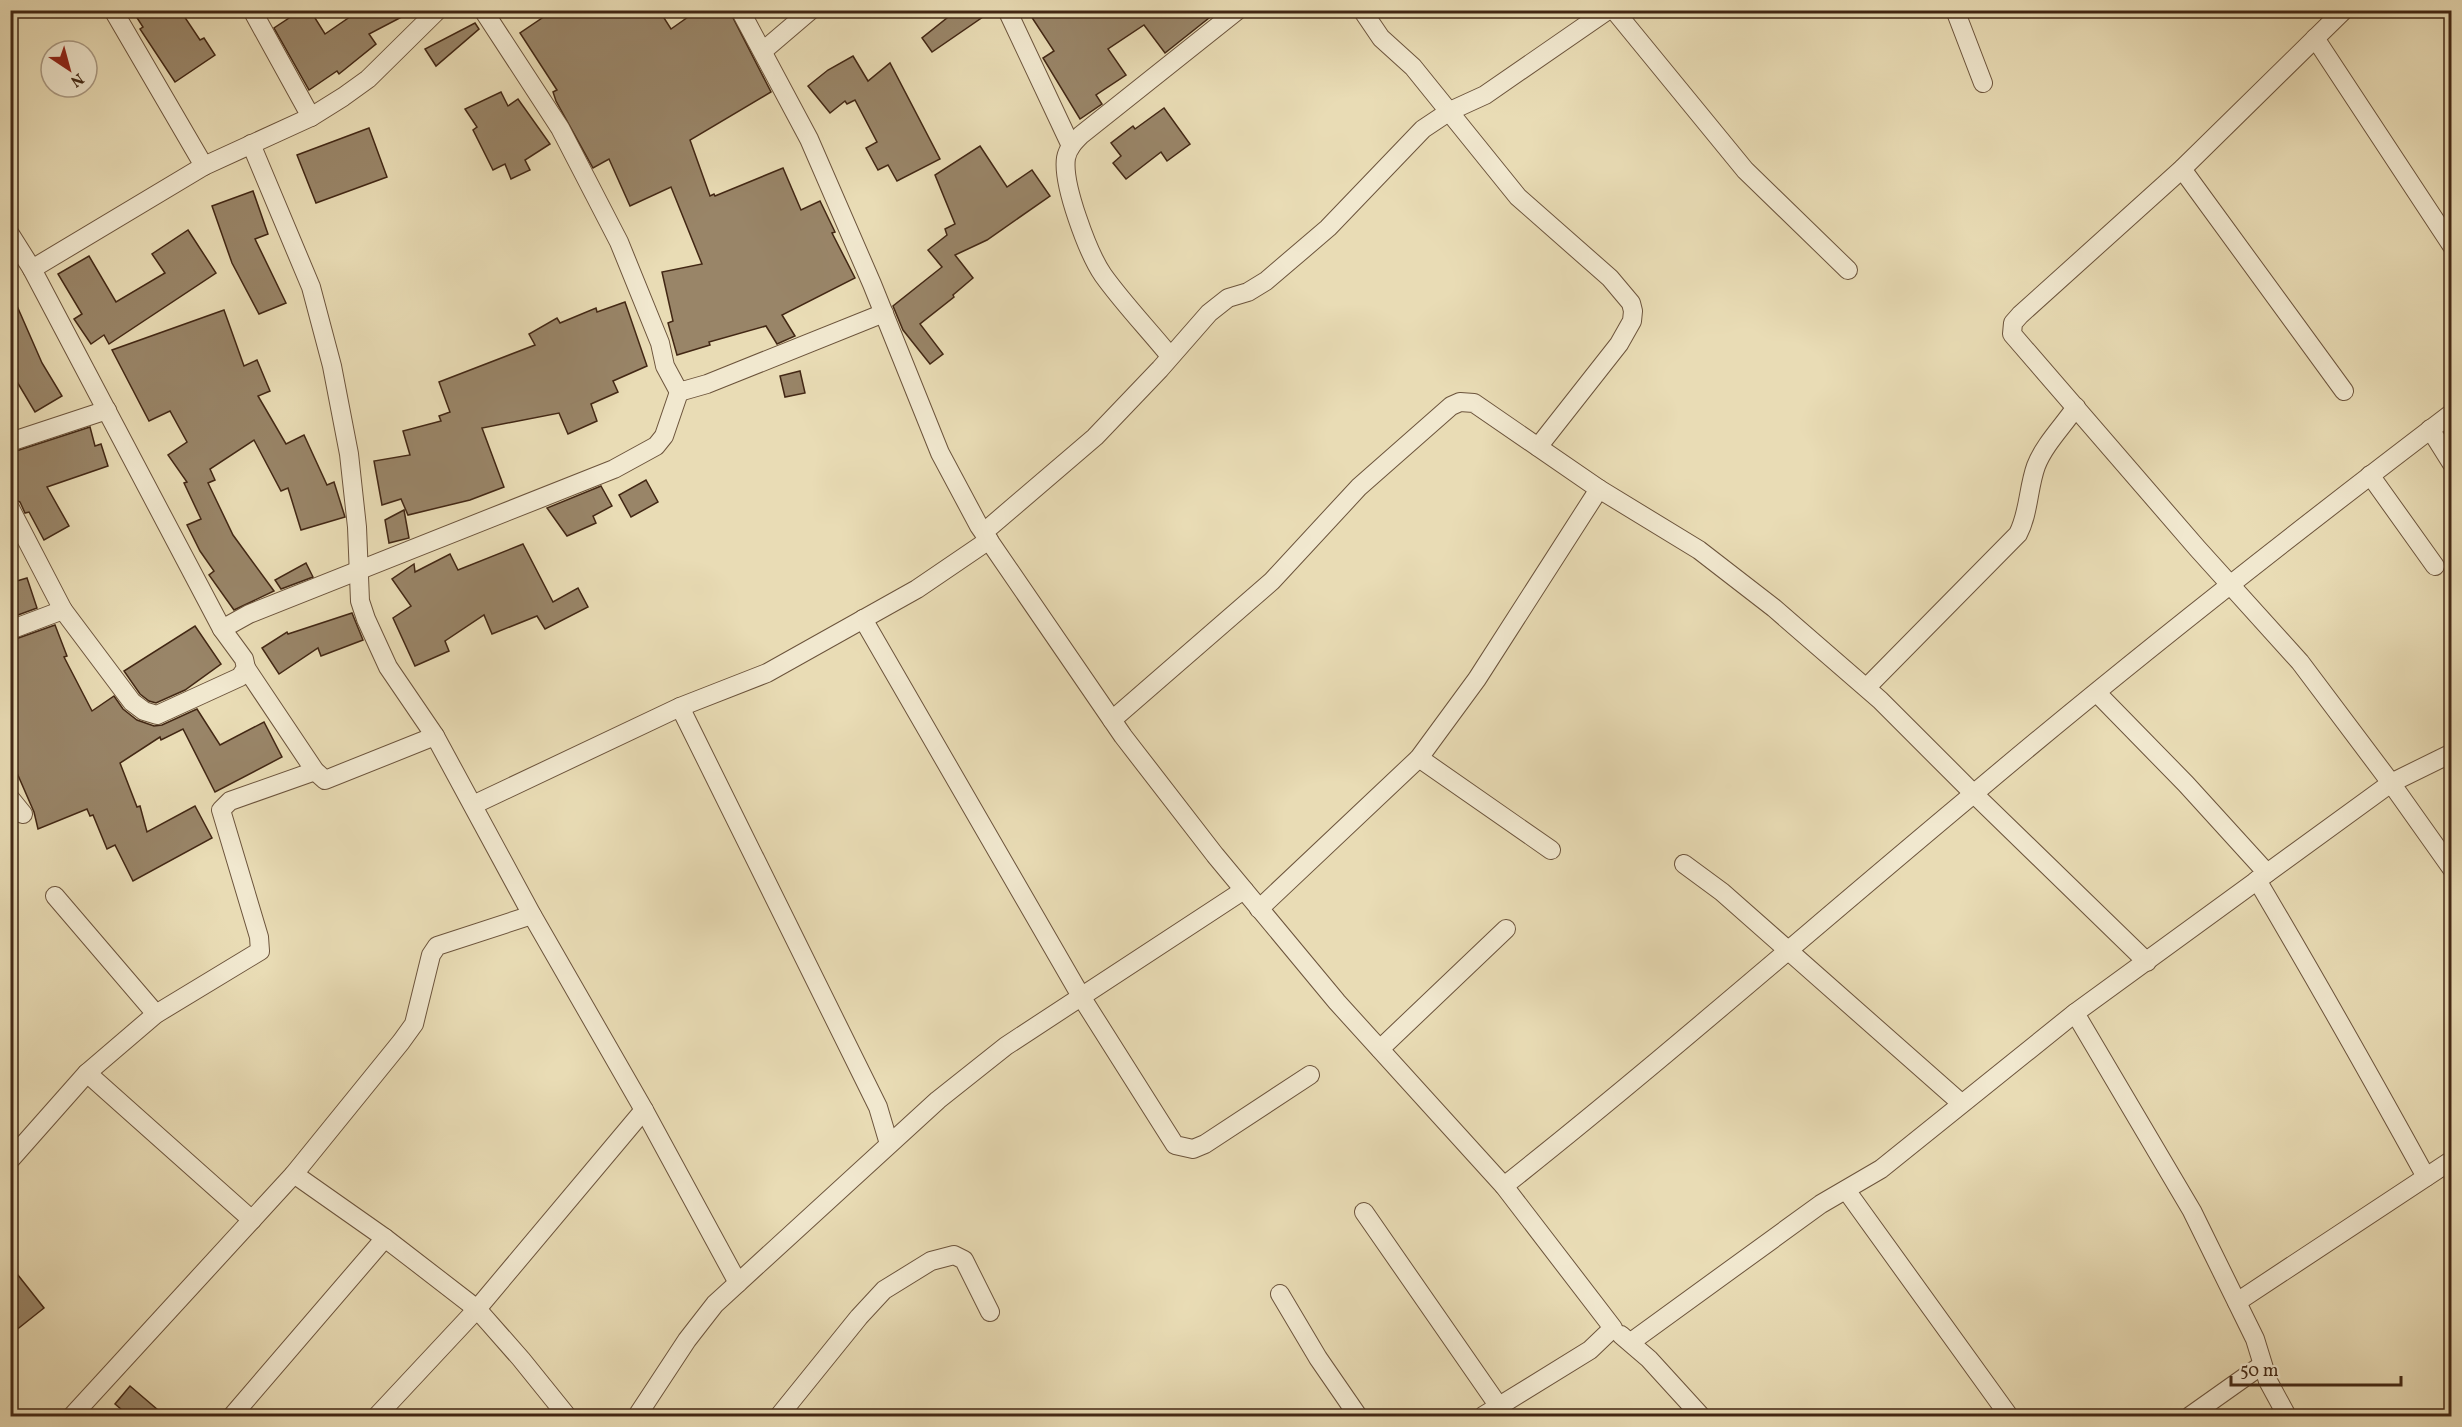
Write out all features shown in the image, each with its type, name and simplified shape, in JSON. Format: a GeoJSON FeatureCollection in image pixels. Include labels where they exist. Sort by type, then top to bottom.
{"type":"FeatureCollection","features":[{"type":"Feature","properties":{"kind":"street"},"geometry":{"type":"LineString","coordinates":[[113,10],[204,166]]}},
{"type":"Feature","properties":{"kind":"street"},"geometry":{"type":"LineString","coordinates":[[252,10],[311,117]]}},
{"type":"Feature","properties":{"kind":"street"},"geometry":{"type":"LineString","coordinates":[[32,269],[204,166],[311,117],[368,79],[438,10]]}},
{"type":"Feature","properties":{"kind":"street"},"geometry":{"type":"LineString","coordinates":[[222,629],[249,614],[614,469],[656,446],[664,436],[679,392],[665,366],[660,343],[620,242],[560,128],[483,10]]}},
{"type":"Feature","properties":{"kind":"street"},"geometry":{"type":"LineString","coordinates":[[740,10],[808,139],[884,313],[940,453],[986,536],[1112,720],[1259,909],[1337,1002],[1504,1186],[1613,1328],[1649,1359],[1701,1416]]}},
{"type":"Feature","properties":{"kind":"street"},"geometry":{"type":"LineString","coordinates":[[763,51],[811,10]]}},
{"type":"Feature","properties":{"kind":"street"},"geometry":{"type":"LineString","coordinates":[[1007,10],[1071,146]]}},
{"type":"Feature","properties":{"kind":"street"},"geometry":{"type":"LineString","coordinates":[[1170,356],[1102,273],[1081,228],[1067,179],[1066,158],[1071,146],[1238,10]]}},
{"type":"Feature","properties":{"kind":"street"},"geometry":{"type":"LineString","coordinates":[[1362,10],[1381,38],[1413,67],[1518,197],[1610,278],[1631,303],[1632,321],[1618,344],[1538,447]]}},
{"type":"Feature","properties":{"kind":"street"},"geometry":{"type":"LineString","coordinates":[[473,805],[680,707],[768,673],[917,589],[986,536],[1095,437],[1209,313],[1228,298],[1248,292],[1266,280],[1328,228],[1424,129],[1450,111],[1485,95],[1608,10]]}},
{"type":"Feature","properties":{"kind":"street"},"geometry":{"type":"LineString","coordinates":[[1614,10],[1745,170],[1848,270]]}},
{"type":"Feature","properties":{"kind":"street"},"geometry":{"type":"LineString","coordinates":[[1955,10],[1983,83]]}},
{"type":"Feature","properties":{"kind":"street"},"geometry":{"type":"LineString","coordinates":[[2344,10],[2182,169],[2013,323],[2012,334],[2300,662],[2391,783],[2451,869]]}},
{"type":"Feature","properties":{"kind":"street"},"geometry":{"type":"LineString","coordinates":[[2315,38],[2451,246]]}},
{"type":"Feature","properties":{"kind":"street"},"geometry":{"type":"LineString","coordinates":[[251,144],[311,287],[332,366],[349,453],[360,571],[360,601],[370,628],[388,667],[435,736],[532,915],[644,1110],[738,1282]]}},
{"type":"Feature","properties":{"kind":"street"},"geometry":{"type":"LineString","coordinates":[[2182,169],[2344,391]]}},
{"type":"Feature","properties":{"kind":"street"},"geometry":{"type":"LineString","coordinates":[[10,234],[32,269],[222,629],[244,659],[246,668],[315,771],[325,780],[435,736]]}},
{"type":"Feature","properties":{"kind":"street"},"geometry":{"type":"LineString","coordinates":[[679,392],[707,384],[884,313]]}},
{"type":"Feature","properties":{"kind":"street"},"geometry":{"type":"LineString","coordinates":[[1112,720],[1272,581],[1359,487],[1451,406],[1460,402],[1474,403],[1599,489],[1725,568],[1774,608],[1867,687],[1973,794],[2147,962]]}},
{"type":"Feature","properties":{"kind":"street"},"geometry":{"type":"LineString","coordinates":[[1867,687],[2018,534],[2024,522],[2030,486],[2038,463],[2076,407]]}},
{"type":"Feature","properties":{"kind":"street"},"geometry":{"type":"LineString","coordinates":[[10,442],[106,410]]}},
{"type":"Feature","properties":{"kind":"street"},"geometry":{"type":"LineString","coordinates":[[1504,1186],[1610,1102],[1973,794],[2231,585],[2451,412]]}},
{"type":"Feature","properties":{"kind":"street"},"geometry":{"type":"LineString","coordinates":[[2430,429],[2451,464]]}},
{"type":"Feature","properties":{"kind":"street"},"geometry":{"type":"LineString","coordinates":[[2370,475],[2435,566]]}},
{"type":"Feature","properties":{"kind":"street"},"geometry":{"type":"LineString","coordinates":[[1259,909],[1419,758],[1477,679],[1599,489]]}},
{"type":"Feature","properties":{"kind":"street"},"geometry":{"type":"LineString","coordinates":[[10,508],[63,610],[132,702],[144,711],[157,715],[240,677],[246,668]]}},
{"type":"Feature","properties":{"kind":"street"},"geometry":{"type":"LineString","coordinates":[[10,630],[63,610]]}},
{"type":"Feature","properties":{"kind":"street"},"geometry":{"type":"LineString","coordinates":[[863,619],[1082,998],[1175,1145],[1193,1149],[1205,1144],[1310,1075]]}},
{"type":"Feature","properties":{"kind":"street"},"geometry":{"type":"LineString","coordinates":[[2097,693],[2186,784],[2262,877],[2355,1051],[2426,1177]]}},
{"type":"Feature","properties":{"kind":"street"},"geometry":{"type":"LineString","coordinates":[[680,707],[878,1107],[889,1144]]}},
{"type":"Feature","properties":{"kind":"street"},"geometry":{"type":"LineString","coordinates":[[1630,1342],[1792,1225],[1881,1169],[2075,1013],[2391,783],[2451,753]]}},
{"type":"Feature","properties":{"kind":"street"},"geometry":{"type":"LineString","coordinates":[[1419,758],[1551,850]]}},
{"type":"Feature","properties":{"kind":"street"},"geometry":{"type":"LineString","coordinates":[[10,1160],[87,1073],[156,1014],[260,951],[259,937],[220,810],[230,801],[315,771]]}},
{"type":"Feature","properties":{"kind":"street"},"geometry":{"type":"LineString","coordinates":[[10,798],[23,814]]}},
{"type":"Feature","properties":{"kind":"street"},"geometry":{"type":"LineString","coordinates":[[1684,864],[1722,892],[1961,1103]]}},
{"type":"Feature","properties":{"kind":"street"},"geometry":{"type":"LineString","coordinates":[[638,1416],[687,1340],[715,1304],[938,1100],[1006,1046],[1244,890]]}},
{"type":"Feature","properties":{"kind":"street"},"geometry":{"type":"LineString","coordinates":[[55,896],[156,1014]]}},
{"type":"Feature","properties":{"kind":"street"},"geometry":{"type":"LineString","coordinates":[[72,1416],[294,1174],[414,1024],[431,955],[437,946],[532,915]]}},
{"type":"Feature","properties":{"kind":"street"},"geometry":{"type":"LineString","coordinates":[[1380,1049],[1506,929]]}},
{"type":"Feature","properties":{"kind":"street"},"geometry":{"type":"LineString","coordinates":[[2075,1013],[2192,1211],[2254,1339],[2271,1389],[2287,1416]]}},
{"type":"Feature","properties":{"kind":"street"},"geometry":{"type":"LineString","coordinates":[[87,1073],[252,1220]]}},
{"type":"Feature","properties":{"kind":"street"},"geometry":{"type":"LineString","coordinates":[[377,1416],[477,1309],[644,1110]]}},
{"type":"Feature","properties":{"kind":"street"},"geometry":{"type":"LineString","coordinates":[[2237,1302],[2451,1160]]}},
{"type":"Feature","properties":{"kind":"street"},"geometry":{"type":"LineString","coordinates":[[294,1174],[385,1238],[477,1309],[567,1416]]}},
{"type":"Feature","properties":{"kind":"street"},"geometry":{"type":"LineString","coordinates":[[1846,1190],[2009,1416]]}},
{"type":"Feature","properties":{"kind":"street"},"geometry":{"type":"LineString","coordinates":[[1364,1212],[1500,1408]]}},
{"type":"Feature","properties":{"kind":"street"},"geometry":{"type":"LineString","coordinates":[[232,1416],[385,1238]]}},
{"type":"Feature","properties":{"kind":"street"},"geometry":{"type":"LineString","coordinates":[[779,1416],[859,1317],[884,1290],[931,1261],[954,1255],[964,1260],[990,1312]]}},
{"type":"Feature","properties":{"kind":"street"},"geometry":{"type":"LineString","coordinates":[[1280,1294],[1318,1358],[1358,1416]]}},
{"type":"Feature","properties":{"kind":"street"},"geometry":{"type":"LineString","coordinates":[[1483,1416],[1500,1408],[1590,1350],[1613,1328]]}},
{"type":"Feature","properties":{"kind":"street"},"geometry":{"type":"LineString","coordinates":[[2190,1416],[2262,1365]]}},
{"type":"Feature","properties":{"kind":"building"},"geometry":{"type":"Polygon","coordinates":[[[132,10],[180,10],[200,40],[204,38],[215,55],[175,82],[140,29],[143,27],[132,10]]]}},
{"type":"Feature","properties":{"kind":"building"},"geometry":{"type":"Polygon","coordinates":[[[285,10],[310,10],[325,34],[360,10],[415,10],[369,34],[376,44],[339,74],[337,71],[309,90],[274,28],[289,18],[285,10]]]}},
{"type":"Feature","properties":{"kind":"building"},"geometry":{"type":"Polygon","coordinates":[[[554,10],[659,10],[671,29],[698,10],[729,10],[771,92],[690,140],[710,196],[783,168],[801,210],[820,201],[835,232],[832,233],[855,278],[782,315],[795,336],[777,344],[766,326],[709,342],[710,345],[677,355],[668,323],[673,321],[662,272],[702,264],[671,187],[630,206],[609,159],[593,168],[556,101],[553,92],[557,90],[520,33],[554,10]]]}},
{"type":"Feature","properties":{"kind":"building"},"geometry":{"type":"Polygon","coordinates":[[[957,10],[993,10],[932,52],[922,38],[957,10]]]}},
{"type":"Feature","properties":{"kind":"building"},"geometry":{"type":"Polygon","coordinates":[[[1027,10],[1219,10],[1165,53],[1144,25],[1108,49],[1126,75],[1096,95],[1102,104],[1080,119],[1043,58],[1054,51],[1027,10]]]}},
{"type":"Feature","properties":{"kind":"building"},"geometry":{"type":"Polygon","coordinates":[[[475,23],[479,29],[436,66],[425,49],[475,23]]]}},
{"type":"Feature","properties":{"kind":"building"},"geometry":{"type":"Polygon","coordinates":[[[853,56],[868,81],[890,63],[940,159],[897,181],[888,165],[878,170],[866,148],[877,142],[855,100],[847,104],[845,101],[830,113],[808,86],[828,70],[853,56]]]}},
{"type":"Feature","properties":{"kind":"building"},"geometry":{"type":"Polygon","coordinates":[[[501,92],[508,106],[518,99],[550,144],[525,160],[530,170],[511,179],[505,164],[493,170],[473,130],[477,127],[465,109],[501,92]]]}},
{"type":"Feature","properties":{"kind":"building"},"geometry":{"type":"Polygon","coordinates":[[[1164,108],[1190,144],[1167,161],[1161,152],[1126,179],[1113,163],[1121,156],[1111,143],[1133,126],[1135,129],[1164,108]]]}},
{"type":"Feature","properties":{"kind":"building"},"geometry":{"type":"Polygon","coordinates":[[[369,128],[387,177],[316,203],[297,155],[369,128]]]}},
{"type":"Feature","properties":{"kind":"building"},"geometry":{"type":"Polygon","coordinates":[[[980,146],[1007,187],[1032,170],[1050,196],[987,240],[955,255],[973,278],[953,295],[954,297],[920,324],[943,354],[930,364],[903,330],[893,306],[942,267],[928,250],[947,235],[945,229],[955,224],[935,175],[980,146]]]}},
{"type":"Feature","properties":{"kind":"building"},"geometry":{"type":"Polygon","coordinates":[[[253,191],[268,234],[255,239],[286,303],[259,314],[232,263],[212,206],[253,191]]]}},
{"type":"Feature","properties":{"kind":"building"},"geometry":{"type":"Polygon","coordinates":[[[188,230],[216,273],[109,344],[104,335],[91,344],[74,319],[82,314],[58,274],[89,256],[116,302],[165,273],[152,254],[188,230]]]}},
{"type":"Feature","properties":{"kind":"building"},"geometry":{"type":"Polygon","coordinates":[[[10,290],[42,363],[62,396],[35,412],[10,370],[10,290]]]}},
{"type":"Feature","properties":{"kind":"building"},"geometry":{"type":"Polygon","coordinates":[[[625,302],[647,366],[613,381],[618,392],[591,404],[597,421],[568,434],[559,413],[482,428],[504,487],[470,500],[408,515],[401,499],[382,505],[374,461],[410,455],[403,431],[441,421],[439,416],[450,412],[439,382],[535,345],[529,334],[557,318],[560,323],[596,308],[597,312],[625,302]]]}},
{"type":"Feature","properties":{"kind":"building"},"geometry":{"type":"Polygon","coordinates":[[[224,310],[244,366],[257,360],[270,391],[258,396],[286,444],[304,435],[327,485],[334,482],[345,517],[301,530],[288,488],[281,491],[254,440],[210,469],[215,480],[208,483],[233,535],[274,591],[234,610],[209,575],[214,571],[200,551],[187,525],[201,519],[184,483],[187,482],[168,455],[187,442],[170,411],[149,421],[112,350],[224,310]]]}},
{"type":"Feature","properties":{"kind":"building"},"geometry":{"type":"Polygon","coordinates":[[[800,371],[805,393],[785,397],[780,376],[800,371]]]}},
{"type":"Feature","properties":{"kind":"building"},"geometry":{"type":"Polygon","coordinates":[[[90,427],[95,446],[101,444],[108,466],[47,487],[69,526],[44,540],[29,512],[25,513],[20,502],[10,497],[10,453],[90,427]]]}},
{"type":"Feature","properties":{"kind":"building"},"geometry":{"type":"Polygon","coordinates":[[[646,480],[658,502],[631,517],[619,495],[646,480]]]}},
{"type":"Feature","properties":{"kind":"building"},"geometry":{"type":"Polygon","coordinates":[[[601,486],[612,506],[593,516],[596,523],[567,536],[547,508],[601,486]]]}},
{"type":"Feature","properties":{"kind":"building"},"geometry":{"type":"Polygon","coordinates":[[[404,510],[409,538],[389,543],[385,520],[404,510]]]}},
{"type":"Feature","properties":{"kind":"building"},"geometry":{"type":"Polygon","coordinates":[[[523,544],[553,602],[578,588],[588,607],[545,629],[537,616],[492,634],[484,615],[445,641],[449,651],[415,666],[393,618],[411,606],[392,579],[414,564],[415,572],[450,554],[458,570],[523,544]]]}},
{"type":"Feature","properties":{"kind":"building"},"geometry":{"type":"Polygon","coordinates":[[[306,563],[313,577],[281,589],[275,580],[306,563]]]}},
{"type":"Feature","properties":{"kind":"building"},"geometry":{"type":"Polygon","coordinates":[[[27,578],[37,608],[10,618],[10,583],[27,578]]]}},
{"type":"Feature","properties":{"kind":"building"},"geometry":{"type":"Polygon","coordinates":[[[352,613],[363,640],[321,656],[318,648],[279,674],[262,648],[287,632],[288,634],[352,613]]]}},
{"type":"Feature","properties":{"kind":"building"},"geometry":{"type":"Polygon","coordinates":[[[55,625],[67,656],[64,657],[92,711],[114,696],[123,709],[137,720],[154,726],[162,725],[197,709],[220,745],[264,722],[282,757],[215,792],[183,729],[161,740],[160,737],[120,763],[137,807],[140,806],[147,832],[195,806],[212,838],[133,881],[115,845],[107,849],[93,815],[90,816],[87,809],[38,829],[34,812],[17,773],[10,776],[10,641],[55,625]]]}},
{"type":"Feature","properties":{"kind":"building"},"geometry":{"type":"Polygon","coordinates":[[[195,626],[221,664],[185,690],[156,703],[149,701],[140,694],[124,671],[195,626]]]}},
{"type":"Feature","properties":{"kind":"building"},"geometry":{"type":"Polygon","coordinates":[[[10,1265],[44,1308],[10,1335],[10,1265]]]}},
{"type":"Feature","properties":{"kind":"building"},"geometry":{"type":"Polygon","coordinates":[[[130,1386],[165,1416],[129,1416],[115,1404],[130,1386]]]}}]}
